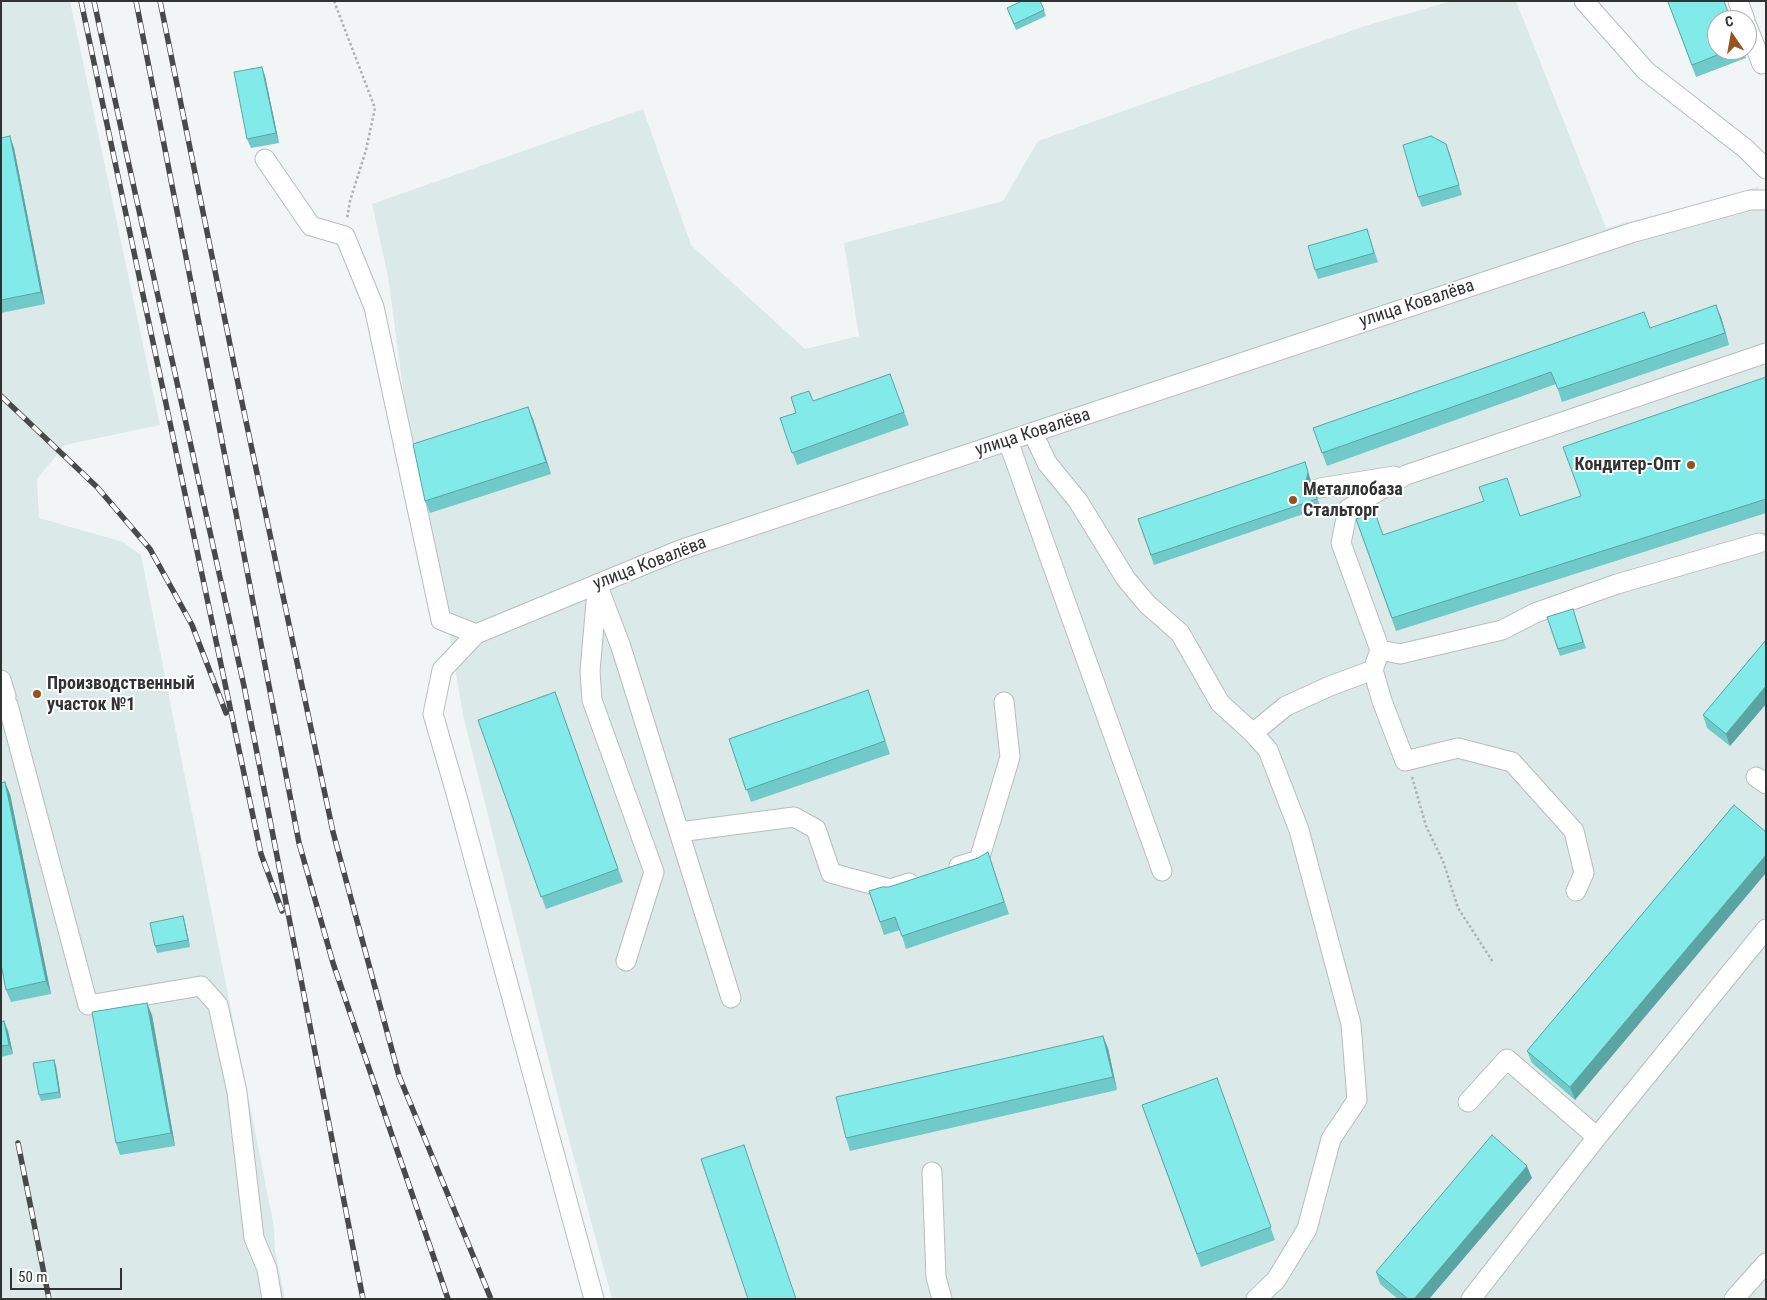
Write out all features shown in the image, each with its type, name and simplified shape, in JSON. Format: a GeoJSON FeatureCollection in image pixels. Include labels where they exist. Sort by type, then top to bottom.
{"type":"FeatureCollection","features":[{"type":"Feature","properties":{"kind":"street"},"geometry":{"type":"LineString","coordinates":[[1584,1],[1646,71],[1746,149],[1766,169]]}},
{"type":"Feature","properties":{"kind":"street"},"geometry":{"type":"LineString","coordinates":[[1757,51],[1762,64]]}},
{"type":"Feature","properties":{"kind":"street"},"geometry":{"type":"LineString","coordinates":[[265,159],[311,226],[346,236],[374,308],[441,620],[476,634]]}},
{"type":"Feature","properties":{"kind":"street","name":"улица Ковалёва"},"geometry":{"type":"LineString","coordinates":[[594,1299],[433,714],[442,670],[476,634],[680,550],[1631,233],[1750,200],[1766,200]]}},
{"type":"Feature","properties":{"kind":"street"},"geometry":{"type":"LineString","coordinates":[[1320,488],[1406,475],[1766,353]]}},
{"type":"Feature","properties":{"kind":"street"},"geometry":{"type":"LineString","coordinates":[[1032,432],[1047,463],[1078,501],[1126,579],[1147,604],[1180,634],[1220,703],[1253,732],[1268,750],[1300,830],[1352,1024],[1357,1100],[1331,1139],[1307,1229],[1276,1280],[1256,1299]]}},
{"type":"Feature","properties":{"kind":"street"},"geometry":{"type":"LineString","coordinates":[[1008,441],[1162,871]]}},
{"type":"Feature","properties":{"kind":"street"},"geometry":{"type":"LineString","coordinates":[[1406,475],[1348,509],[1341,543],[1380,650],[1373,670],[1382,701],[1405,761],[1458,748],[1512,762],[1574,831],[1584,873],[1576,891]]}},
{"type":"Feature","properties":{"kind":"street"},"geometry":{"type":"LineString","coordinates":[[1380,650],[1400,654],[1502,630],[1535,613],[1617,584],[1759,542]]}},
{"type":"Feature","properties":{"kind":"street"},"geometry":{"type":"LineString","coordinates":[[597,584],[621,647],[731,998]]}},
{"type":"Feature","properties":{"kind":"street"},"geometry":{"type":"LineString","coordinates":[[597,584],[590,671],[592,700],[654,872],[626,961]]}},
{"type":"Feature","properties":{"kind":"street"},"geometry":{"type":"LineString","coordinates":[[1253,732],[1286,706],[1330,686],[1373,670]]}},
{"type":"Feature","properties":{"kind":"street"},"geometry":{"type":"LineString","coordinates":[[5,694],[88,1005],[201,986],[218,1005],[237,1092],[254,1238],[267,1269],[272,1299]]}},
{"type":"Feature","properties":{"kind":"street"},"geometry":{"type":"LineString","coordinates":[[679,832],[794,817],[816,829],[831,873],[890,889],[979,860],[1010,757],[1004,702]]}},
{"type":"Feature","properties":{"kind":"street"},"geometry":{"type":"LineString","coordinates":[[1471,1299],[1597,1138],[1766,929]]}},
{"type":"Feature","properties":{"kind":"street"},"geometry":{"type":"LineString","coordinates":[[1468,1102],[1507,1059],[1597,1138]]}},
{"type":"Feature","properties":{"kind":"street"},"geometry":{"type":"LineString","coordinates":[[932,1172],[936,1277],[942,1299]]}},
{"type":"Feature","properties":{"kind":"street"},"geometry":{"type":"LineString","coordinates":[[1734,1299],[1766,1262]]}},
{"type":"Feature","properties":{"kind":"path"},"geometry":{"type":"LineString","coordinates":[[334,1],[375,108],[366,150],[350,201],[346,236]]}},
{"type":"Feature","properties":{"kind":"path"},"geometry":{"type":"LineString","coordinates":[[1405,761],[1415,784],[1426,826],[1443,861],[1458,908],[1493,962]]}},
{"type":"Feature","properties":{"kind":"shaded area"},"geometry":{"type":"Polygon","coordinates":[[[1,1],[70,1],[160,425],[65,445],[37,479],[39,518],[123,542],[141,555],[274,1227],[275,1251],[285,1299],[1,1299],[1,1]]]}},
{"type":"Feature","properties":{"kind":"shaded area"},"geometry":{"type":"Polygon","coordinates":[[[1452,1],[1516,1],[1606,228],[1758,187],[1766,209],[1766,1299],[612,1299],[564,1121],[463,715],[442,590],[404,396],[388,276],[372,204],[643,109],[691,245],[805,349],[859,336],[844,243],[1003,201],[1038,141],[1368,25],[1452,1]]]}},
{"type":"Feature","properties":{"kind":"building"},"geometry":{"type":"Polygon","coordinates":[[[1022,1],[1040,1],[1044,10],[1014,24],[1007,8],[1022,1]]]}},
{"type":"Feature","properties":{"kind":"building"},"geometry":{"type":"Polygon","coordinates":[[[1724,1],[1727,10],[1707,10],[1707,59],[1692,65],[1668,2],[1724,1]]]}},
{"type":"Feature","properties":{"kind":"building"},"geometry":{"type":"Polygon","coordinates":[[[262,67],[276,133],[247,139],[234,72],[262,67]]]}},
{"type":"Feature","properties":{"kind":"building"},"geometry":{"type":"Polygon","coordinates":[[[10,136],[41,292],[1,300],[1,138],[10,136]]]}},
{"type":"Feature","properties":{"kind":"building"},"geometry":{"type":"Polygon","coordinates":[[[1431,136],[1446,144],[1459,185],[1418,197],[1403,145],[1431,136]]]}},
{"type":"Feature","properties":{"kind":"building"},"geometry":{"type":"Polygon","coordinates":[[[1367,229],[1374,253],[1315,270],[1308,246],[1367,229]]]}},
{"type":"Feature","properties":{"kind":"building"},"geometry":{"type":"Polygon","coordinates":[[[1716,305],[1725,333],[1558,389],[1551,372],[1322,453],[1313,428],[1644,312],[1650,328],[1716,305]]]}},
{"type":"Feature","properties":{"kind":"building"},"geometry":{"type":"Polygon","coordinates":[[[890,374],[904,412],[792,453],[780,418],[796,413],[791,397],[809,391],[813,401],[890,374]]]}},
{"type":"Feature","properties":{"kind":"building"},"geometry":{"type":"Polygon","coordinates":[[[1766,377],[1766,499],[1392,618],[1356,519],[1375,513],[1383,535],[1484,501],[1479,487],[1507,478],[1520,516],[1581,496],[1563,447],[1766,377]]]}},
{"type":"Feature","properties":{"kind":"building"},"geometry":{"type":"Polygon","coordinates":[[[528,407],[546,462],[425,501],[413,444],[528,407]]]}},
{"type":"Feature","properties":{"kind":"building"},"geometry":{"type":"Polygon","coordinates":[[[1305,462],[1308,472],[1306,481],[1308,486],[1314,489],[1317,499],[1151,555],[1138,519],[1305,462]]]}},
{"type":"Feature","properties":{"kind":"building"},"geometry":{"type":"Polygon","coordinates":[[[1573,609],[1583,642],[1558,649],[1547,617],[1573,609]]]}},
{"type":"Feature","properties":{"kind":"building"},"geometry":{"type":"Polygon","coordinates":[[[1766,640],[1766,686],[1726,734],[1703,715],[1766,640]]]}},
{"type":"Feature","properties":{"kind":"building"},"geometry":{"type":"Polygon","coordinates":[[[868,690],[885,741],[746,790],[729,739],[868,690]]]}},
{"type":"Feature","properties":{"kind":"building"},"geometry":{"type":"Polygon","coordinates":[[[555,692],[618,869],[541,897],[478,720],[555,692]]]}},
{"type":"Feature","properties":{"kind":"building"},"geometry":{"type":"Polygon","coordinates":[[[5,782],[46,981],[6,990],[1,964],[1,783],[5,782]]]}},
{"type":"Feature","properties":{"kind":"building"},"geometry":{"type":"Polygon","coordinates":[[[1734,805],[1766,832],[1766,855],[1570,1087],[1527,1051],[1734,805]]]}},
{"type":"Feature","properties":{"kind":"building"},"geometry":{"type":"Polygon","coordinates":[[[988,852],[1004,902],[902,936],[895,917],[880,922],[869,891],[889,887],[978,858],[988,852]]]}},
{"type":"Feature","properties":{"kind":"building"},"geometry":{"type":"Polygon","coordinates":[[[183,916],[188,940],[155,946],[150,923],[183,916]]]}},
{"type":"Feature","properties":{"kind":"building"},"geometry":{"type":"Polygon","coordinates":[[[147,1003],[171,1133],[116,1143],[92,1012],[147,1003]]]}},
{"type":"Feature","properties":{"kind":"building"},"geometry":{"type":"Polygon","coordinates":[[[4,1021],[9,1045],[1,1046],[1,1022],[4,1021]]]}},
{"type":"Feature","properties":{"kind":"building"},"geometry":{"type":"Polygon","coordinates":[[[1103,1036],[1113,1077],[846,1138],[836,1097],[1103,1036]]]}},
{"type":"Feature","properties":{"kind":"building"},"geometry":{"type":"Polygon","coordinates":[[[54,1060],[59,1092],[39,1095],[33,1063],[54,1060]]]}},
{"type":"Feature","properties":{"kind":"building"},"geometry":{"type":"Polygon","coordinates":[[[1217,1078],[1271,1227],[1197,1254],[1142,1105],[1217,1078]]]}},
{"type":"Feature","properties":{"kind":"building"},"geometry":{"type":"Polygon","coordinates":[[[1492,1135],[1527,1166],[1414,1299],[1408,1299],[1376,1272],[1492,1135]]]}},
{"type":"Feature","properties":{"kind":"building"},"geometry":{"type":"Polygon","coordinates":[[[744,1145],[796,1299],[748,1299],[701,1159],[744,1145]]]}},
{"type":"Feature","properties":{"kind":"railway"},"geometry":{"type":"LineString","coordinates":[[81,1],[261,854],[282,911]]}},
{"type":"Feature","properties":{"kind":"railway"},"geometry":{"type":"LineString","coordinates":[[94,1],[244,686],[363,1299]]}},
{"type":"Feature","properties":{"kind":"railway"},"geometry":{"type":"LineString","coordinates":[[136,1],[299,843],[333,963],[448,1299]]}},
{"type":"Feature","properties":{"kind":"railway"},"geometry":{"type":"LineString","coordinates":[[160,1],[236,374],[333,832],[399,1076],[491,1299]]}},
{"type":"Feature","properties":{"kind":"railway"},"geometry":{"type":"LineString","coordinates":[[1,396],[97,487],[150,549],[192,625],[226,713]]}},
{"type":"Feature","properties":{"kind":"railway"},"geometry":{"type":"LineString","coordinates":[[18,1143],[49,1299]]}},
{"type":"Feature","properties":{"kind":"place","name":"Кондитер-Опт"},"geometry":{"type":"Point","coordinates":[1691,465]}},
{"type":"Feature","properties":{"kind":"place","name":"Металлобаза Стальторг"},"geometry":{"type":"Point","coordinates":[1293,500]}},
{"type":"Feature","properties":{"kind":"place","name":"Производственный участок №1"},"geometry":{"type":"Point","coordinates":[37,694]}}]}
